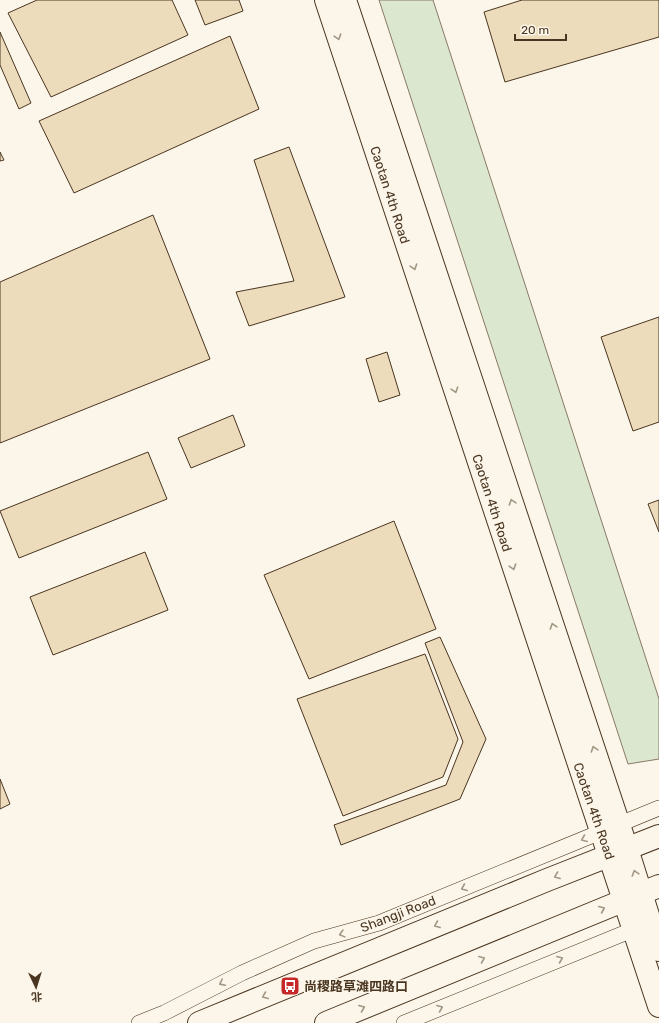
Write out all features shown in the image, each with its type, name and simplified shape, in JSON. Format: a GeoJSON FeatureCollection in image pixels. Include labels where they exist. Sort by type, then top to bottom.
{"type":"FeatureCollection","features":[{"type":"Feature","properties":{"kind":"main road","name":"Caotan 4th Road"},"geometry":{"type":"LineString","coordinates":[[326,0],[618,852],[641,893],[647,923],[659,1006]]}},
{"type":"Feature","properties":{"kind":"main road","name":"Caotan 4th Road"},"geometry":{"type":"LineString","coordinates":[[345,0],[610,828]]}},
{"type":"Feature","properties":{"kind":"main road","name":"Shangji Road"},"geometry":{"type":"LineString","coordinates":[[199,1023],[547,880],[659,836]]}},
{"type":"Feature","properties":{"kind":"main road"},"geometry":{"type":"LineString","coordinates":[[326,1023],[641,893]]}},
{"type":"Feature","properties":{"kind":"main road","name":"Caotan 4th Road"},"geometry":{"type":"LineString","coordinates":[[647,923],[659,950]]}},
{"type":"Feature","properties":{"kind":"street","name":"Shangji Road"},"geometry":{"type":"LineString","coordinates":[[139,1023],[164,1013],[242,973],[314,941],[379,923],[659,808]]}},
{"type":"Feature","properties":{"kind":"street"},"geometry":{"type":"LineString","coordinates":[[404,1023],[647,923]]}},
{"type":"Feature","properties":{"kind":"green space"},"geometry":{"type":"Polygon","coordinates":[[[379,0],[433,0],[659,699],[659,759],[628,764],[379,0]]]}},
{"type":"Feature","properties":{"kind":"building"},"geometry":{"type":"Polygon","coordinates":[[[37,0],[172,0],[188,35],[51,97],[8,13],[37,0]]]}},
{"type":"Feature","properties":{"kind":"building"},"geometry":{"type":"Polygon","coordinates":[[[195,0],[239,0],[243,11],[205,25],[195,0]]]}},
{"type":"Feature","properties":{"kind":"building"},"geometry":{"type":"Polygon","coordinates":[[[522,0],[659,0],[659,37],[505,82],[484,12],[522,0]]]}},
{"type":"Feature","properties":{"kind":"building"},"geometry":{"type":"Polygon","coordinates":[[[0,32],[31,103],[19,109],[0,65],[0,32]]]}},
{"type":"Feature","properties":{"kind":"building"},"geometry":{"type":"Polygon","coordinates":[[[230,36],[259,109],[74,193],[39,121],[230,36]]]}},
{"type":"Feature","properties":{"kind":"building"},"geometry":{"type":"Polygon","coordinates":[[[289,147],[345,297],[249,326],[236,292],[294,281],[254,160],[289,147]]]}},
{"type":"Feature","properties":{"kind":"building"},"geometry":{"type":"Polygon","coordinates":[[[0,152],[4,160],[0,161],[0,152]]]}},
{"type":"Feature","properties":{"kind":"building"},"geometry":{"type":"Polygon","coordinates":[[[153,215],[210,359],[0,443],[0,282],[153,215]]]}},
{"type":"Feature","properties":{"kind":"building"},"geometry":{"type":"Polygon","coordinates":[[[659,317],[659,422],[633,431],[601,337],[659,317]]]}},
{"type":"Feature","properties":{"kind":"building"},"geometry":{"type":"Polygon","coordinates":[[[387,352],[400,395],[379,402],[366,359],[387,352]]]}},
{"type":"Feature","properties":{"kind":"building"},"geometry":{"type":"Polygon","coordinates":[[[233,415],[245,446],[191,468],[178,438],[233,415]]]}},
{"type":"Feature","properties":{"kind":"building"},"geometry":{"type":"Polygon","coordinates":[[[148,452],[167,499],[19,558],[0,511],[148,452]]]}},
{"type":"Feature","properties":{"kind":"building"},"geometry":{"type":"Polygon","coordinates":[[[659,500],[659,532],[648,504],[659,500]]]}},
{"type":"Feature","properties":{"kind":"building"},"geometry":{"type":"Polygon","coordinates":[[[394,521],[436,629],[309,679],[264,575],[394,521]]]}},
{"type":"Feature","properties":{"kind":"building"},"geometry":{"type":"Polygon","coordinates":[[[145,552],[168,610],[53,655],[30,597],[145,552]]]}},
{"type":"Feature","properties":{"kind":"building"},"geometry":{"type":"Polygon","coordinates":[[[440,637],[486,739],[460,799],[341,845],[334,825],[446,785],[463,742],[425,643],[440,637]]]}},
{"type":"Feature","properties":{"kind":"building"},"geometry":{"type":"Polygon","coordinates":[[[425,654],[458,739],[443,777],[343,816],[297,699],[425,654]]]}},
{"type":"Feature","properties":{"kind":"building"},"geometry":{"type":"Polygon","coordinates":[[[0,779],[10,804],[0,809],[0,779]]]}},
{"type":"Feature","properties":{"kind":"place","name":"尚稷路草滩四路口"},"geometry":{"type":"Point","coordinates":[290,986]}}]}
